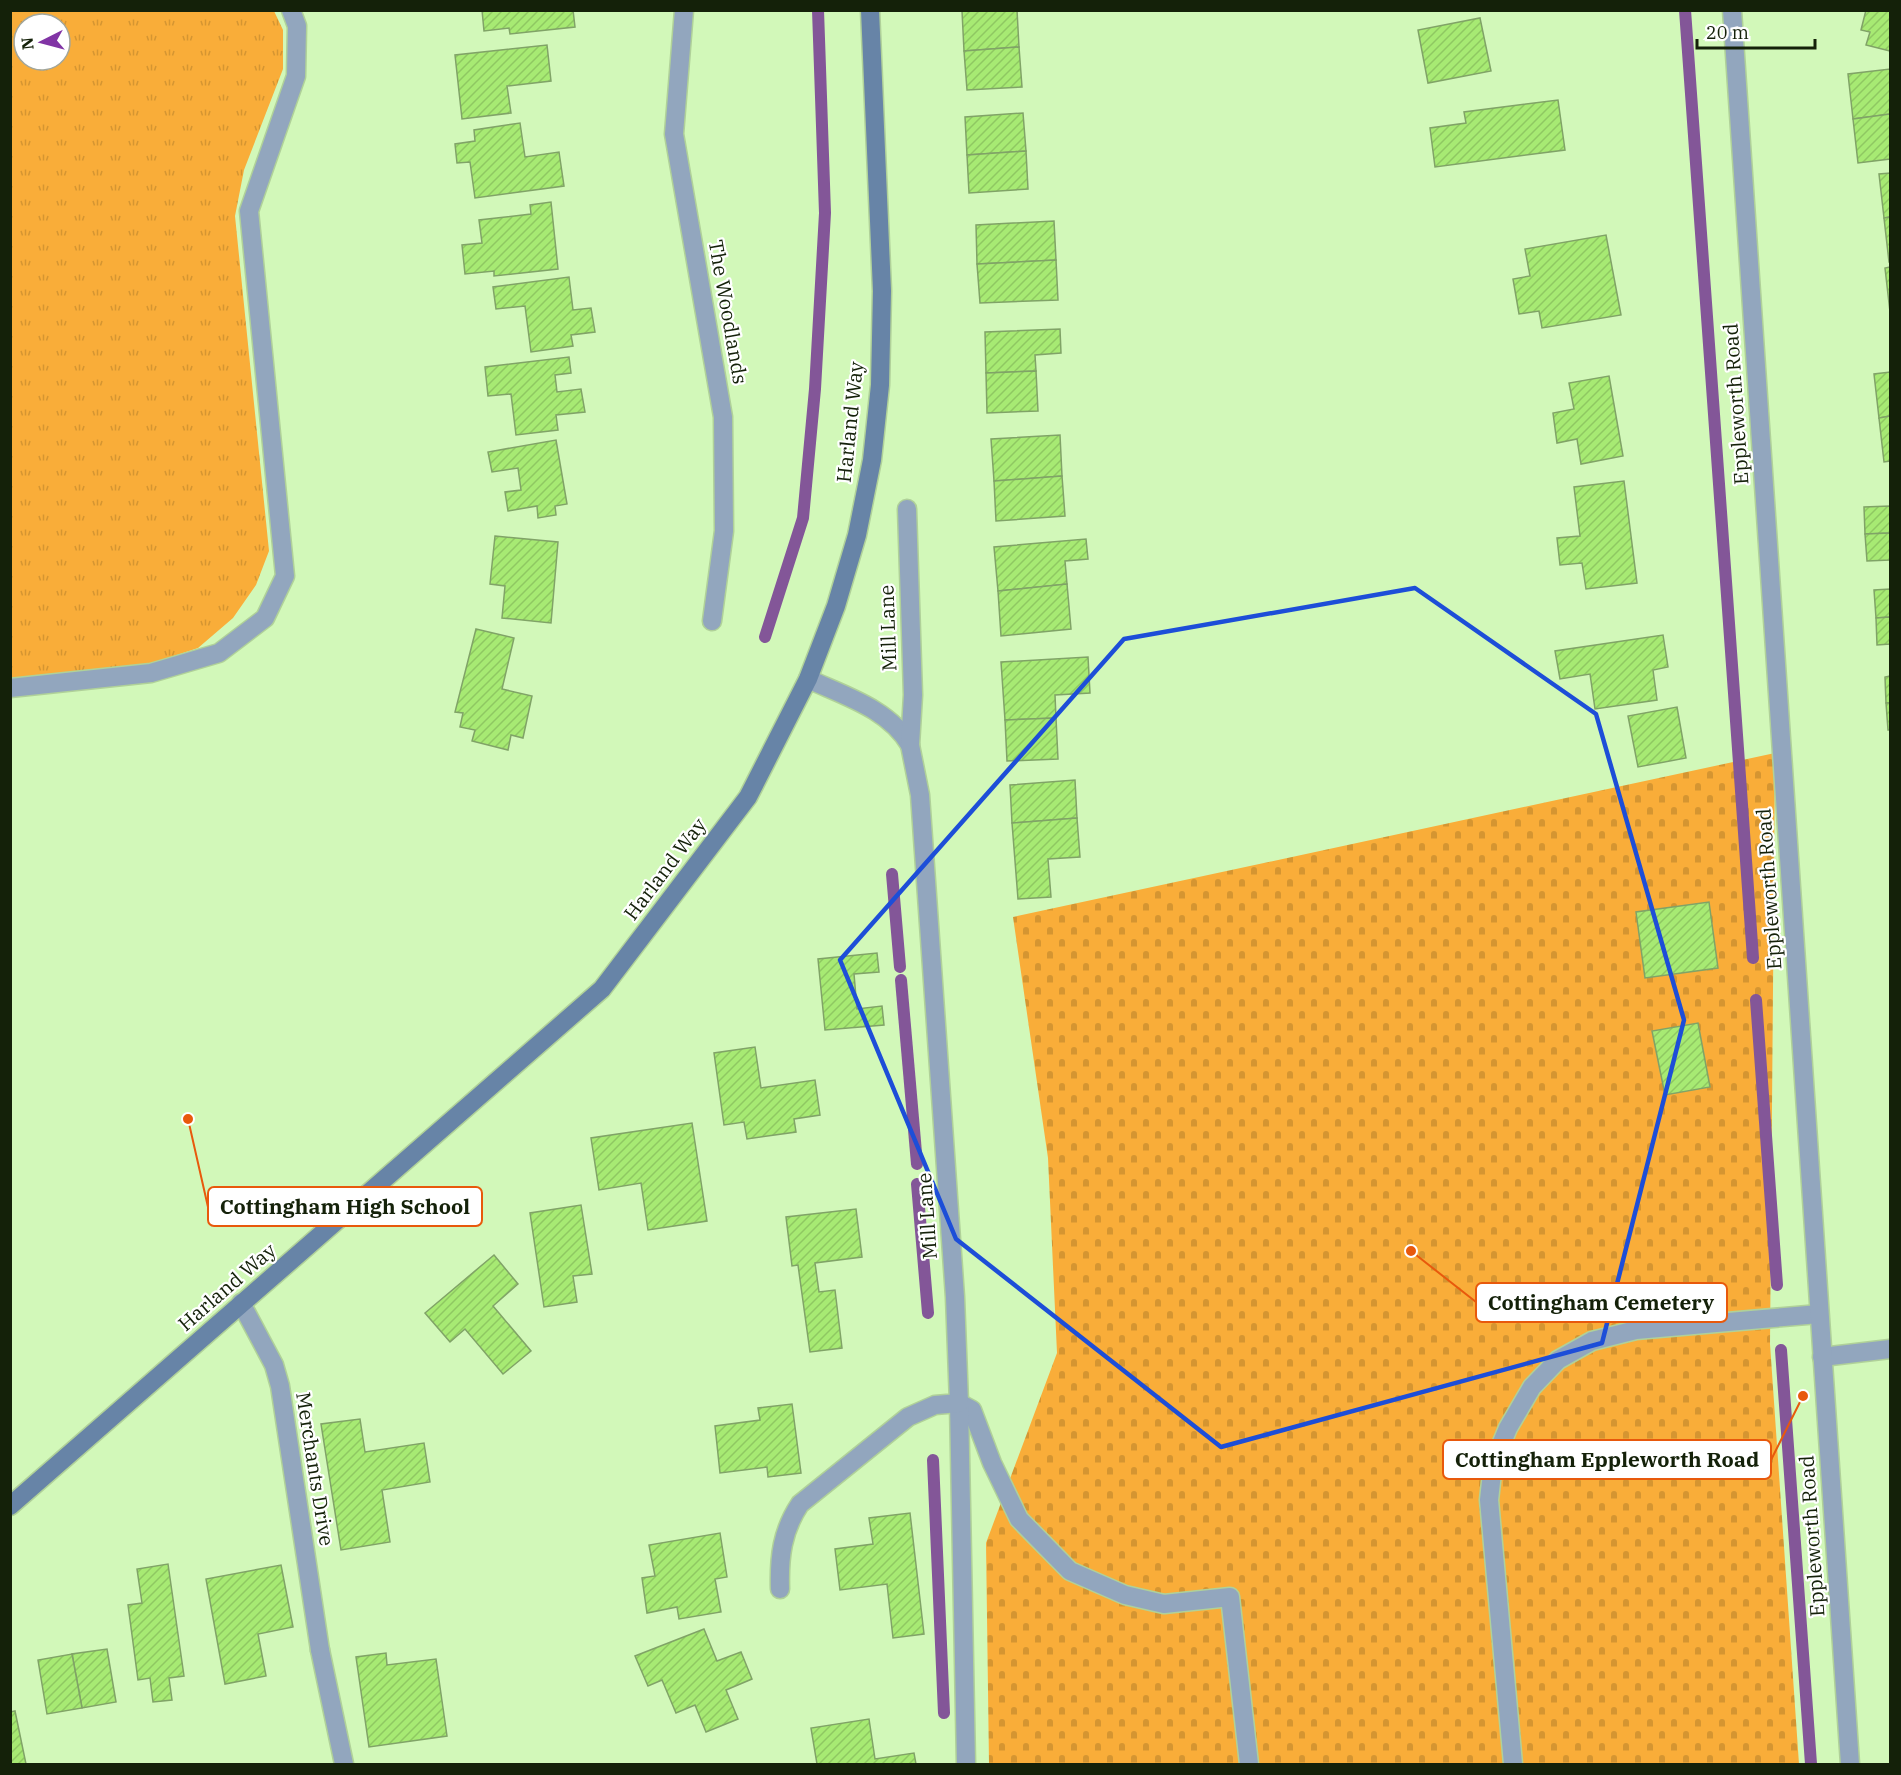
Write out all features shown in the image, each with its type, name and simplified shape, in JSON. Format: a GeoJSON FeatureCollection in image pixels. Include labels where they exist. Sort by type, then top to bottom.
{"type":"FeatureCollection","features":[{"type":"Feature","properties":{"kind":"main road","name":"Harland Way"},"geometry":{"type":"LineString","coordinates":[[10,1506],[602,989],[748,797],[808,679],[836,606],[857,535],[872,460],[880,385],[882,291],[870,10]]}},
{"type":"Feature","properties":{"kind":"street"},"geometry":{"type":"LineString","coordinates":[[10,688],[151,673],[219,652],[264,618],[285,576],[249,211],[296,76],[297,26],[291,10]]}},
{"type":"Feature","properties":{"kind":"street","name":"The Woodlands"},"geometry":{"type":"LineString","coordinates":[[684,10],[674,134],[723,417],[724,531],[712,621]]}},
{"type":"Feature","properties":{"kind":"street","name":"Eppleworth Road"},"geometry":{"type":"LineString","coordinates":[[1732,10],[1850,1764]]}},
{"type":"Feature","properties":{"kind":"street","name":"Mill Lane"},"geometry":{"type":"LineString","coordinates":[[907,509],[913,695],[910,745],[920,795],[955,1297],[966,1764]]}},
{"type":"Feature","properties":{"kind":"street","name":"Mill Lane"},"geometry":{"type":"LineString","coordinates":[[808,679],[864,705],[893,722],[910,745]]}},
{"type":"Feature","properties":{"kind":"street","name":"Merchants Drive"},"geometry":{"type":"LineString","coordinates":[[241,1303],[274,1365],[280,1386],[320,1650],[344,1764]]}},
{"type":"Feature","properties":{"kind":"street"},"geometry":{"type":"LineString","coordinates":[[1513,1764],[1489,1500],[1494,1464],[1500,1446],[1532,1387],[1558,1360],[1592,1341],[1636,1330],[1820,1314]]}},
{"type":"Feature","properties":{"kind":"street"},"geometry":{"type":"LineString","coordinates":[[1822,1357],[1890,1349]]}},
{"type":"Feature","properties":{"kind":"street"},"geometry":{"type":"LineString","coordinates":[[780,1589],[779,1554],[789,1521],[800,1504],[908,1417],[935,1406],[959,1402],[972,1410],[992,1463],[1019,1519],[1070,1570],[1125,1594],[1164,1604],[1230,1597],[1249,1764]]}},
{"type":"Feature","properties":{"kind":"highlighted area"},"geometry":{"type":"Polygon","coordinates":[[[1415,588],[1596,714],[1684,1020],[1602,1343],[1221,1447],[956,1239],[840,960],[1124,639],[1415,588]]]}},
{"type":"Feature","properties":{"kind":"green space"},"geometry":{"type":"Polygon","coordinates":[[[11,10],[274,11],[283,30],[283,69],[244,170],[235,216],[269,551],[256,585],[233,618],[198,648],[150,664],[11,678],[11,10]]]}},
{"type":"Feature","properties":{"kind":"green space"},"geometry":{"type":"Polygon","coordinates":[[[1775,753],[1770,1344],[1799,1764],[989,1764],[986,1543],[1057,1353],[1048,1158],[1013,917],[1775,753]]]}},
{"type":"Feature","properties":{"kind":"building"},"geometry":{"type":"Polygon","coordinates":[[[482,10],[573,10],[575,27],[510,34],[509,28],[484,31],[482,10]]]}},
{"type":"Feature","properties":{"kind":"building"},"geometry":{"type":"Polygon","coordinates":[[[1017,10],[1019,47],[964,51],[962,11],[1017,10]]]}},
{"type":"Feature","properties":{"kind":"building"},"geometry":{"type":"Polygon","coordinates":[[[1866,10],[1890,10],[1890,51],[1866,45],[1870,32],[1861,30],[1866,10]]]}},
{"type":"Feature","properties":{"kind":"building"},"geometry":{"type":"Polygon","coordinates":[[[1480,18],[1491,71],[1428,83],[1418,30],[1480,18]]]}},
{"type":"Feature","properties":{"kind":"building"},"geometry":{"type":"Polygon","coordinates":[[[547,45],[551,81],[507,86],[511,113],[462,119],[455,55],[547,45]]]}},
{"type":"Feature","properties":{"kind":"building"},"geometry":{"type":"Polygon","coordinates":[[[1019,47],[1022,87],[967,90],[964,51],[1019,47]]]}},
{"type":"Feature","properties":{"kind":"building"},"geometry":{"type":"Polygon","coordinates":[[[1890,69],[1890,114],[1853,119],[1848,74],[1890,69]]]}},
{"type":"Feature","properties":{"kind":"building"},"geometry":{"type":"Polygon","coordinates":[[[1558,100],[1565,150],[1435,167],[1430,128],[1466,123],[1464,112],[1558,100]]]}},
{"type":"Feature","properties":{"kind":"building"},"geometry":{"type":"Polygon","coordinates":[[[1023,113],[1026,151],[967,155],[965,117],[1023,113]]]}},
{"type":"Feature","properties":{"kind":"building"},"geometry":{"type":"Polygon","coordinates":[[[1890,114],[1890,159],[1858,163],[1853,119],[1890,114]]]}},
{"type":"Feature","properties":{"kind":"building"},"geometry":{"type":"Polygon","coordinates":[[[520,123],[525,157],[559,152],[564,186],[475,198],[470,162],[457,163],[455,144],[475,141],[474,130],[520,123]]]}},
{"type":"Feature","properties":{"kind":"building"},"geometry":{"type":"Polygon","coordinates":[[[1026,151],[1028,189],[969,193],[967,155],[1026,151]]]}},
{"type":"Feature","properties":{"kind":"building"},"geometry":{"type":"Polygon","coordinates":[[[1890,173],[1890,217],[1884,218],[1879,174],[1890,173]]]}},
{"type":"Feature","properties":{"kind":"building"},"geometry":{"type":"Polygon","coordinates":[[[551,202],[558,269],[494,276],[494,271],[465,274],[462,245],[482,243],[479,220],[531,214],[530,205],[551,202]]]}},
{"type":"Feature","properties":{"kind":"building"},"geometry":{"type":"Polygon","coordinates":[[[1890,217],[1890,262],[1889,262],[1884,218],[1890,217]]]}},
{"type":"Feature","properties":{"kind":"building"},"geometry":{"type":"Polygon","coordinates":[[[1054,221],[1056,260],[977,264],[976,225],[1054,221]]]}},
{"type":"Feature","properties":{"kind":"building"},"geometry":{"type":"Polygon","coordinates":[[[1606,235],[1621,315],[1542,328],[1539,311],[1519,314],[1513,279],[1530,276],[1525,249],[1606,235]]]}},
{"type":"Feature","properties":{"kind":"building"},"geometry":{"type":"Polygon","coordinates":[[[1056,260],[1058,300],[980,303],[977,264],[1056,260]]]}},
{"type":"Feature","properties":{"kind":"building"},"geometry":{"type":"Polygon","coordinates":[[[1890,267],[1890,312],[1885,268],[1890,267]]]}},
{"type":"Feature","properties":{"kind":"building"},"geometry":{"type":"Polygon","coordinates":[[[569,277],[573,310],[591,308],[595,332],[571,335],[573,346],[531,352],[525,306],[496,309],[493,287],[569,277]]]}},
{"type":"Feature","properties":{"kind":"building"},"geometry":{"type":"Polygon","coordinates":[[[1060,329],[1061,353],[1035,355],[1036,371],[986,373],[985,332],[1060,329]]]}},
{"type":"Feature","properties":{"kind":"building"},"geometry":{"type":"Polygon","coordinates":[[[569,357],[571,373],[555,375],[557,392],[581,389],[585,412],[556,415],[558,430],[516,435],[511,394],[488,396],[485,367],[569,357]]]}},
{"type":"Feature","properties":{"kind":"building"},"geometry":{"type":"Polygon","coordinates":[[[1036,371],[1038,411],[987,413],[986,373],[1036,371]]]}},
{"type":"Feature","properties":{"kind":"building"},"geometry":{"type":"Polygon","coordinates":[[[1890,372],[1890,416],[1879,418],[1874,374],[1890,372]]]}},
{"type":"Feature","properties":{"kind":"building"},"geometry":{"type":"Polygon","coordinates":[[[1609,376],[1623,456],[1581,464],[1577,439],[1557,443],[1553,413],[1574,409],[1569,383],[1609,376]]]}},
{"type":"Feature","properties":{"kind":"building"},"geometry":{"type":"Polygon","coordinates":[[[1890,416],[1890,461],[1884,462],[1879,418],[1890,416]]]}},
{"type":"Feature","properties":{"kind":"building"},"geometry":{"type":"Polygon","coordinates":[[[1060,435],[1062,476],[994,481],[991,439],[1060,435]]]}},
{"type":"Feature","properties":{"kind":"building"},"geometry":{"type":"Polygon","coordinates":[[[556,440],[567,504],[555,506],[556,515],[538,518],[537,506],[508,511],[505,492],[521,490],[518,468],[492,472],[488,452],[556,440]]]}},
{"type":"Feature","properties":{"kind":"building"},"geometry":{"type":"Polygon","coordinates":[[[1062,476],[1065,516],[996,521],[994,481],[1062,476]]]}},
{"type":"Feature","properties":{"kind":"building"},"geometry":{"type":"Polygon","coordinates":[[[1624,481],[1637,583],[1586,589],[1582,563],[1560,565],[1557,538],[1580,536],[1574,487],[1624,481]]]}},
{"type":"Feature","properties":{"kind":"building"},"geometry":{"type":"Polygon","coordinates":[[[1890,506],[1890,533],[1865,534],[1864,507],[1890,506]]]}},
{"type":"Feature","properties":{"kind":"building"},"geometry":{"type":"Polygon","coordinates":[[[1890,533],[1890,560],[1867,561],[1865,534],[1890,533]]]}},
{"type":"Feature","properties":{"kind":"building"},"geometry":{"type":"Polygon","coordinates":[[[495,536],[558,542],[551,623],[502,618],[505,586],[490,584],[495,536]]]}},
{"type":"Feature","properties":{"kind":"building"},"geometry":{"type":"Polygon","coordinates":[[[1086,539],[1088,559],[1065,561],[1067,584],[998,591],[994,547],[1086,539]]]}},
{"type":"Feature","properties":{"kind":"building"},"geometry":{"type":"Polygon","coordinates":[[[1067,584],[1071,629],[1001,636],[998,591],[1067,584]]]}},
{"type":"Feature","properties":{"kind":"building"},"geometry":{"type":"Polygon","coordinates":[[[1890,589],[1890,617],[1876,618],[1874,590],[1890,589]]]}},
{"type":"Feature","properties":{"kind":"building"},"geometry":{"type":"Polygon","coordinates":[[[1890,617],[1890,644],[1877,645],[1876,618],[1890,617]]]}},
{"type":"Feature","properties":{"kind":"building"},"geometry":{"type":"Polygon","coordinates":[[[476,629],[514,638],[502,689],[532,696],[523,738],[511,735],[508,750],[472,741],[475,730],[460,727],[463,713],[455,712],[476,629]]]}},
{"type":"Feature","properties":{"kind":"building"},"geometry":{"type":"Polygon","coordinates":[[[1663,635],[1668,667],[1653,670],[1657,700],[1595,709],[1590,674],[1560,679],[1555,651],[1663,635]]]}},
{"type":"Feature","properties":{"kind":"building"},"geometry":{"type":"Polygon","coordinates":[[[1088,657],[1090,693],[1055,695],[1056,718],[1005,720],[1001,662],[1088,657]]]}},
{"type":"Feature","properties":{"kind":"building"},"geometry":{"type":"Polygon","coordinates":[[[1890,676],[1890,703],[1886,703],[1885,677],[1890,676]]]}},
{"type":"Feature","properties":{"kind":"building"},"geometry":{"type":"Polygon","coordinates":[[[1886,703],[1890,703],[1890,730],[1888,730],[1886,703]]]}},
{"type":"Feature","properties":{"kind":"building"},"geometry":{"type":"Polygon","coordinates":[[[1677,707],[1686,758],[1638,767],[1628,716],[1677,707]]]}},
{"type":"Feature","properties":{"kind":"building"},"geometry":{"type":"Polygon","coordinates":[[[1056,718],[1058,759],[1007,761],[1005,720],[1056,718]]]}},
{"type":"Feature","properties":{"kind":"building"},"geometry":{"type":"Polygon","coordinates":[[[1075,780],[1077,818],[1012,823],[1010,785],[1075,780]]]}},
{"type":"Feature","properties":{"kind":"building"},"geometry":{"type":"Polygon","coordinates":[[[1077,818],[1080,857],[1048,859],[1051,897],[1018,899],[1012,823],[1077,818]]]}},
{"type":"Feature","properties":{"kind":"building"},"geometry":{"type":"Polygon","coordinates":[[[1709,902],[1718,968],[1645,978],[1636,912],[1709,902]]]}},
{"type":"Feature","properties":{"kind":"building"},"geometry":{"type":"Polygon","coordinates":[[[877,953],[879,972],[854,974],[857,1009],[882,1006],[884,1025],[825,1030],[818,959],[877,953]]]}},
{"type":"Feature","properties":{"kind":"building"},"geometry":{"type":"Polygon","coordinates":[[[1698,1023],[1710,1087],[1665,1095],[1652,1031],[1698,1023]]]}},
{"type":"Feature","properties":{"kind":"building"},"geometry":{"type":"Polygon","coordinates":[[[755,1047],[761,1088],[815,1080],[820,1115],[794,1119],[796,1132],[747,1139],[744,1122],[724,1125],[714,1053],[755,1047]]]}},
{"type":"Feature","properties":{"kind":"building"},"geometry":{"type":"Polygon","coordinates":[[[692,1123],[707,1221],[648,1230],[641,1183],[599,1190],[591,1138],[692,1123]]]}},
{"type":"Feature","properties":{"kind":"building"},"geometry":{"type":"Polygon","coordinates":[[[581,1205],[592,1274],[573,1276],[577,1302],[544,1307],[530,1213],[581,1205]]]}},
{"type":"Feature","properties":{"kind":"building"},"geometry":{"type":"Polygon","coordinates":[[[856,1209],[862,1257],[815,1263],[819,1292],[835,1290],[842,1348],[810,1352],[798,1265],[792,1266],[786,1217],[856,1209]]]}},
{"type":"Feature","properties":{"kind":"building"},"geometry":{"type":"Polygon","coordinates":[[[494,1255],[518,1284],[493,1306],[531,1351],[503,1374],[465,1329],[450,1342],[425,1313],[494,1255]]]}},
{"type":"Feature","properties":{"kind":"building"},"geometry":{"type":"Polygon","coordinates":[[[792,1404],[801,1473],[768,1477],[767,1467],[720,1473],[715,1426],[760,1420],[758,1408],[792,1404]]]}},
{"type":"Feature","properties":{"kind":"building"},"geometry":{"type":"Polygon","coordinates":[[[360,1419],[365,1452],[424,1443],[430,1482],[382,1490],[390,1542],[341,1550],[321,1424],[360,1419]]]}},
{"type":"Feature","properties":{"kind":"building"},"geometry":{"type":"Polygon","coordinates":[[[910,1513],[924,1634],[893,1638],[887,1584],[840,1590],[835,1549],[873,1544],[869,1518],[910,1513]]]}},
{"type":"Feature","properties":{"kind":"building"},"geometry":{"type":"Polygon","coordinates":[[[720,1533],[727,1577],[715,1579],[721,1612],[679,1619],[677,1607],[647,1613],[642,1578],[655,1576],[649,1545],[720,1533]]]}},
{"type":"Feature","properties":{"kind":"building"},"geometry":{"type":"Polygon","coordinates":[[[168,1564],[184,1676],[169,1678],[172,1700],[153,1702],[150,1678],[138,1680],[128,1605],[142,1603],[137,1569],[168,1564]]]}},
{"type":"Feature","properties":{"kind":"building"},"geometry":{"type":"Polygon","coordinates":[[[281,1565],[293,1627],[258,1634],[266,1676],[225,1684],[206,1579],[281,1565]]]}},
{"type":"Feature","properties":{"kind":"building"},"geometry":{"type":"Polygon","coordinates":[[[704,1629],[717,1661],[741,1652],[752,1679],[726,1690],[738,1719],[706,1732],[695,1705],[676,1713],[662,1680],[648,1686],[635,1656],[704,1629]]]}},
{"type":"Feature","properties":{"kind":"building"},"geometry":{"type":"Polygon","coordinates":[[[107,1649],[116,1702],[82,1708],[72,1654],[107,1649]]]}},
{"type":"Feature","properties":{"kind":"building"},"geometry":{"type":"Polygon","coordinates":[[[386,1653],[387,1665],[436,1659],[447,1736],[369,1747],[356,1657],[386,1653]]]}},
{"type":"Feature","properties":{"kind":"building"},"geometry":{"type":"Polygon","coordinates":[[[72,1654],[82,1708],[47,1714],[38,1660],[72,1654]]]}},
{"type":"Feature","properties":{"kind":"building"},"geometry":{"type":"Polygon","coordinates":[[[15,1711],[26,1764],[10,1764],[10,1712],[15,1711]]]}},
{"type":"Feature","properties":{"kind":"building"},"geometry":{"type":"Polygon","coordinates":[[[869,1719],[875,1759],[914,1753],[916,1764],[817,1764],[811,1728],[869,1719]]]}},
{"type":"Feature","properties":{"kind":"waterway"},"geometry":{"type":"LineString","coordinates":[[765,637],[803,518],[815,389],[825,213],[818,10]]}},
{"type":"Feature","properties":{"kind":"waterway"},"geometry":{"type":"LineString","coordinates":[[1685,10],[1753,958]]}},
{"type":"Feature","properties":{"kind":"waterway"},"geometry":{"type":"LineString","coordinates":[[892,874],[900,967]]}},
{"type":"Feature","properties":{"kind":"waterway"},"geometry":{"type":"LineString","coordinates":[[901,980],[917,1164]]}},
{"type":"Feature","properties":{"kind":"waterway"},"geometry":{"type":"LineString","coordinates":[[1756,1000],[1777,1285]]}},
{"type":"Feature","properties":{"kind":"waterway"},"geometry":{"type":"LineString","coordinates":[[917,1184],[928,1313]]}},
{"type":"Feature","properties":{"kind":"waterway"},"geometry":{"type":"LineString","coordinates":[[1781,1350],[1811,1764]]}},
{"type":"Feature","properties":{"kind":"waterway"},"geometry":{"type":"LineString","coordinates":[[933,1460],[944,1713]]}},
{"type":"Feature","properties":{"kind":"place","name":"Cottingham High School"},"geometry":{"type":"Point","coordinates":[188,1119]}},
{"type":"Feature","properties":{"kind":"place","name":"Cottingham Cemetery"},"geometry":{"type":"Point","coordinates":[1411,1251]}},
{"type":"Feature","properties":{"kind":"place","name":"Cottingham Eppleworth Road"},"geometry":{"type":"Point","coordinates":[1803,1396]}}]}
